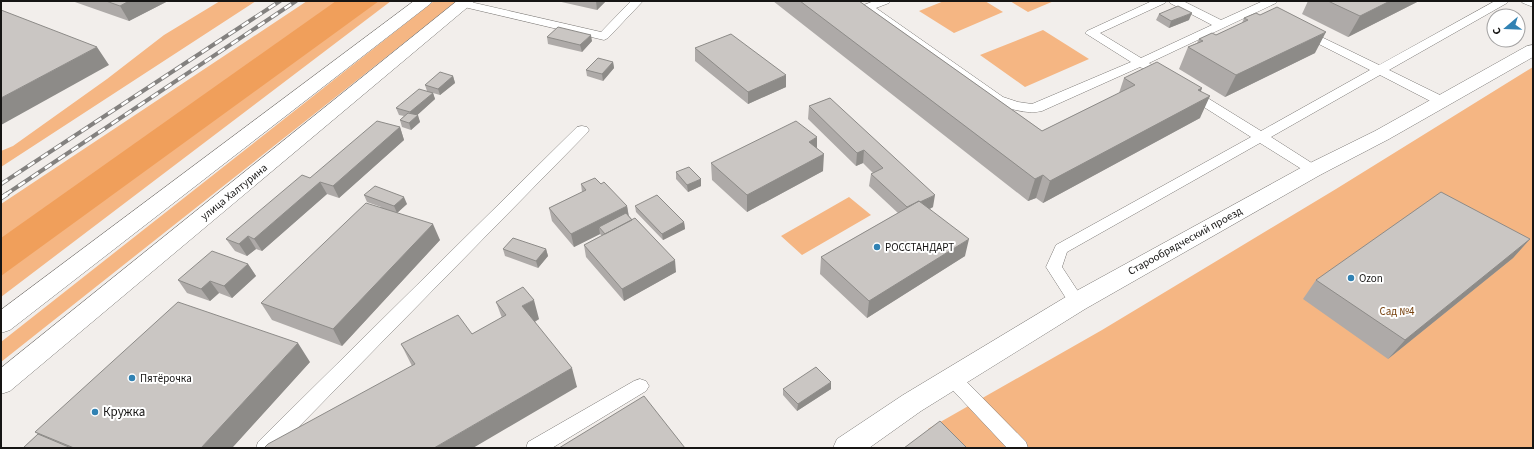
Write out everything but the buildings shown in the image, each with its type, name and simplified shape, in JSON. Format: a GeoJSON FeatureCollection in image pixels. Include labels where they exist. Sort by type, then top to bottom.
{"type":"FeatureCollection","features":[{"type":"Feature","properties":{"kind":"main road"},"geometry":{"type":"LineString","coordinates":[[1,323],[424,1]]}},
{"type":"Feature","properties":{"kind":"main road","name":"улица Халтурина"},"geometry":{"type":"LineString","coordinates":[[1,383],[466,2]]}},
{"type":"Feature","properties":{"kind":"main road","name":"Старообрядческий проезд"},"geometry":{"type":"LineString","coordinates":[[847,448],[912,403],[1077,302],[1313,170],[1382,135],[1533,50]]}},
{"type":"Feature","properties":{"kind":"lane"},"geometry":{"type":"LineString","coordinates":[[466,2],[604,36],[637,1]]}},
{"type":"Feature","properties":{"kind":"lane"},"geometry":{"type":"LineString","coordinates":[[886,1],[868,7],[998,100],[1020,108],[1037,108],[1141,62],[1272,1]]}},
{"type":"Feature","properties":{"kind":"lane"},"geometry":{"type":"LineString","coordinates":[[1161,1],[1091,33],[1161,75]]}},
{"type":"Feature","properties":{"kind":"lane"},"geometry":{"type":"LineString","coordinates":[[1174,1],[1221,25]]}},
{"type":"Feature","properties":{"kind":"lane"},"geometry":{"type":"LineString","coordinates":[[1077,302],[1054,267],[1061,249],[1503,1]]}},
{"type":"Feature","properties":{"kind":"lane"},"geometry":{"type":"LineString","coordinates":[[1527,1],[1533,4]]}},
{"type":"Feature","properties":{"kind":"lane"},"geometry":{"type":"LineString","coordinates":[[1258,8],[1272,16]]}},
{"type":"Feature","properties":{"kind":"lane"},"geometry":{"type":"LineString","coordinates":[[1293,26],[1441,101]]}},
{"type":"Feature","properties":{"kind":"lane"},"geometry":{"type":"LineString","coordinates":[[1181,87],[1313,170]]}},
{"type":"Feature","properties":{"kind":"lane"},"geometry":{"type":"LineString","coordinates":[[265,448],[582,130]]}},
{"type":"Feature","properties":{"kind":"lane"},"geometry":{"type":"LineString","coordinates":[[952,378],[1019,448]]}},
{"type":"Feature","properties":{"kind":"lane"},"geometry":{"type":"LineString","coordinates":[[536,448],[640,386]]}},
{"type":"Feature","properties":{"kind":"green space"},"geometry":{"type":"Polygon","coordinates":[[[220,1],[256,1],[1,167],[1,151],[13,146],[107,79],[164,35],[220,1]]]}},
{"type":"Feature","properties":{"kind":"green space"},"geometry":{"type":"Polygon","coordinates":[[[307,1],[391,1],[1,297],[1,204],[307,1]]]}},
{"type":"Feature","properties":{"kind":"green space"},"geometry":{"type":"Polygon","coordinates":[[[434,1],[457,1],[1,362],[1,342],[434,1]]]}},
{"type":"Feature","properties":{"kind":"green space"},"geometry":{"type":"Polygon","coordinates":[[[944,1],[985,1],[1003,12],[954,33],[919,11],[944,1]]]}},
{"type":"Feature","properties":{"kind":"green space"},"geometry":{"type":"Polygon","coordinates":[[[1010,1],[1054,1],[1028,12],[1010,1]]]}},
{"type":"Feature","properties":{"kind":"green space"},"geometry":{"type":"Polygon","coordinates":[[[1043,30],[1089,59],[1025,87],[980,55],[1043,30]]]}},
{"type":"Feature","properties":{"kind":"green space","name":"Сад №4"},"geometry":{"type":"Polygon","coordinates":[[[1533,67],[1533,448],[947,448],[928,429],[1102,330],[1336,189],[1533,67]]]}},
{"type":"Feature","properties":{"kind":"green space"},"geometry":{"type":"Polygon","coordinates":[[[849,197],[871,215],[802,255],[781,236],[849,197]]]}},
{"type":"Feature","properties":{"kind":"shaded area"},"geometry":{"type":"Polygon","coordinates":[[[336,1],[379,1],[1,276],[1,238],[336,1]]]}},
{"type":"Feature","properties":{"kind":"railway"},"geometry":{"type":"LineString","coordinates":[[1,184],[280,1]]}},
{"type":"Feature","properties":{"kind":"railway"},"geometry":{"type":"LineString","coordinates":[[5,195],[296,1]]}},
{"type":"Feature","properties":{"kind":"railway"},"geometry":{"type":"LineString","coordinates":[[1,198],[7,194]]}},
{"type":"Feature","properties":{"kind":"place","name":"РОССТАНДАРТ"},"geometry":{"type":"Point","coordinates":[877,247]}},
{"type":"Feature","properties":{"kind":"place","name":"Ozon"},"geometry":{"type":"Point","coordinates":[1351,278]}},
{"type":"Feature","properties":{"kind":"place","name":"Пятёрочка"},"geometry":{"type":"Point","coordinates":[132,378]}},
{"type":"Feature","properties":{"kind":"place","name":"Кружка"},"geometry":{"type":"Point","coordinates":[95,412]}}]}
